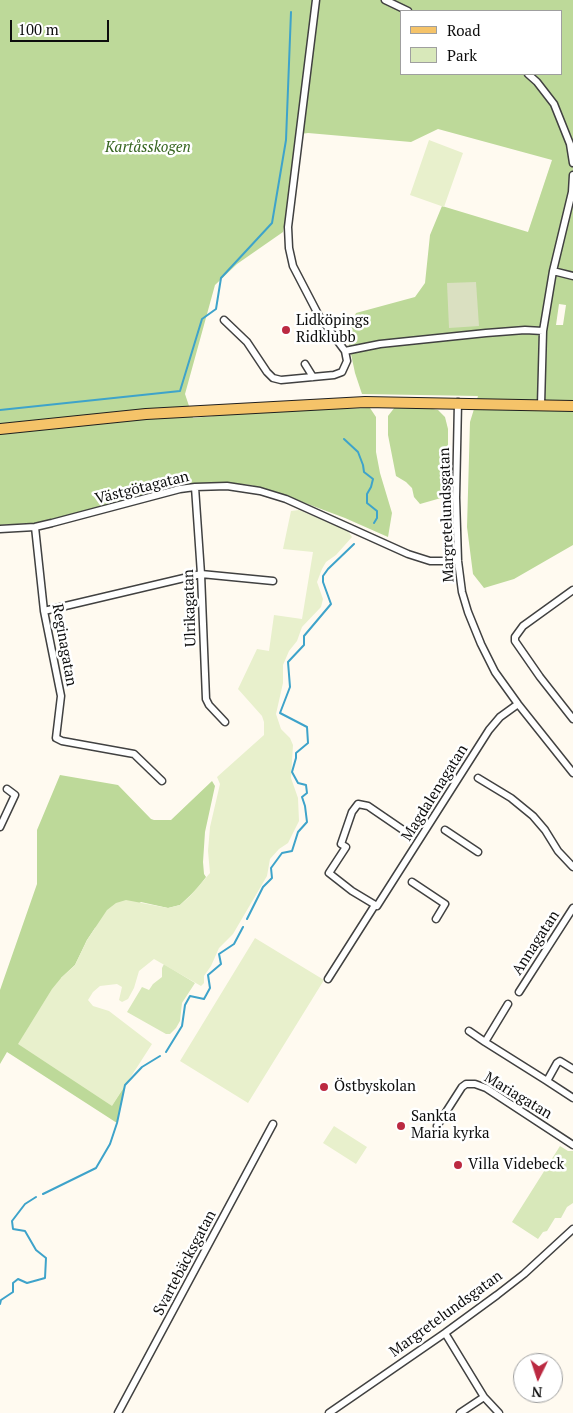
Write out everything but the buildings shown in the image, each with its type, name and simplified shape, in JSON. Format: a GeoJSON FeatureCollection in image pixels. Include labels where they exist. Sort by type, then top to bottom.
{"type":"FeatureCollection","features":[{"type":"Feature","properties":{"kind":"main road"},"geometry":{"type":"LineString","coordinates":[[0,429],[136,415],[247,407],[365,402],[458,402],[573,406]]}},
{"type":"Feature","properties":{"kind":"street"},"geometry":{"type":"LineString","coordinates":[[224,320],[247,342],[273,378],[281,380],[334,375],[342,372],[347,361],[346,351],[319,316],[293,266],[288,227],[316,0]]}},
{"type":"Feature","properties":{"kind":"street"},"geometry":{"type":"LineString","coordinates":[[385,0],[406,10]]}},
{"type":"Feature","properties":{"kind":"street"},"geometry":{"type":"LineString","coordinates":[[529,75],[554,104],[570,144],[573,163]]}},
{"type":"Feature","properties":{"kind":"street"},"geometry":{"type":"LineString","coordinates":[[541,405],[544,331],[553,271],[572,192],[573,175]]}},
{"type":"Feature","properties":{"kind":"street"},"geometry":{"type":"LineString","coordinates":[[553,271],[573,276]]}},
{"type":"Feature","properties":{"kind":"street"},"geometry":{"type":"LineString","coordinates":[[346,351],[380,344],[477,334],[525,330],[544,331]]}},
{"type":"Feature","properties":{"kind":"street"},"geometry":{"type":"LineString","coordinates":[[305,364],[312,377]]}},
{"type":"Feature","properties":{"kind":"street","name":"Margretelundsgatan"},"geometry":{"type":"LineString","coordinates":[[458,402],[456,498],[458,561],[462,592],[480,644],[495,672],[573,773]]}},
{"type":"Feature","properties":{"kind":"street","name":"Västgötagatan"},"geometry":{"type":"LineString","coordinates":[[0,528],[35,526],[71,519],[168,492],[195,487],[241,487],[272,494],[408,554],[430,561],[458,561]]}},
{"type":"Feature","properties":{"kind":"street","name":"Ulrikagatan"},"geometry":{"type":"LineString","coordinates":[[195,487],[206,699],[209,705],[225,722]]}},
{"type":"Feature","properties":{"kind":"street","name":"Reginagatan"},"geometry":{"type":"LineString","coordinates":[[35,526],[44,611],[61,696],[56,738],[62,741],[137,755],[162,781]]}},
{"type":"Feature","properties":{"kind":"street"},"geometry":{"type":"LineString","coordinates":[[44,611],[201,574],[273,581]]}},
{"type":"Feature","properties":{"kind":"street"},"geometry":{"type":"LineString","coordinates":[[573,590],[523,626],[516,633],[515,641],[573,719]]}},
{"type":"Feature","properties":{"kind":"street","name":"Magdalenagatan"},"geometry":{"type":"LineString","coordinates":[[328,979],[489,730],[500,717],[518,704]]}},
{"type":"Feature","properties":{"kind":"street"},"geometry":{"type":"LineString","coordinates":[[478,778],[511,798],[533,816],[545,830],[558,851],[573,868]]}},
{"type":"Feature","properties":{"kind":"street"},"geometry":{"type":"LineString","coordinates":[[0,827],[15,795],[7,789]]}},
{"type":"Feature","properties":{"kind":"street"},"geometry":{"type":"LineString","coordinates":[[378,904],[352,891],[329,873],[346,847],[341,844],[352,812],[358,804],[368,806],[406,832]]}},
{"type":"Feature","properties":{"kind":"street"},"geometry":{"type":"LineString","coordinates":[[445,830],[478,852]]}},
{"type":"Feature","properties":{"kind":"street"},"geometry":{"type":"LineString","coordinates":[[412,882],[445,904],[436,919]]}},
{"type":"Feature","properties":{"kind":"street","name":"Annagatan"},"geometry":{"type":"LineString","coordinates":[[519,992],[573,908]]}},
{"type":"Feature","properties":{"kind":"street"},"geometry":{"type":"LineString","coordinates":[[485,1042],[508,1004]]}},
{"type":"Feature","properties":{"kind":"street"},"geometry":{"type":"LineString","coordinates":[[470,1031],[573,1098]]}},
{"type":"Feature","properties":{"kind":"street"},"geometry":{"type":"LineString","coordinates":[[546,1081],[557,1062],[560,1061],[573,1069]]}},
{"type":"Feature","properties":{"kind":"street","name":"Mariagatan"},"geometry":{"type":"LineString","coordinates":[[437,1126],[462,1087],[466,1084],[475,1084],[486,1088],[573,1145]]}},
{"type":"Feature","properties":{"kind":"street","name":"Svartebäcksgatan"},"geometry":{"type":"LineString","coordinates":[[118,1413],[272,1124]]}},
{"type":"Feature","properties":{"kind":"street","name":"Margretelundsgatan"},"geometry":{"type":"LineString","coordinates":[[329,1413],[445,1333],[524,1274],[573,1229]]}},
{"type":"Feature","properties":{"kind":"street"},"geometry":{"type":"LineString","coordinates":[[445,1333],[484,1397],[499,1413]]}},
{"type":"Feature","properties":{"kind":"street"},"geometry":{"type":"LineString","coordinates":[[460,1413],[484,1397]]}},
{"type":"Feature","properties":{"kind":"green space","name":"Kartåsskogen"},"geometry":{"type":"Polygon","coordinates":[[[0,0],[573,0],[573,545],[514,579],[484,588],[473,574],[467,527],[470,422],[478,396],[362,394],[355,373],[347,335],[356,313],[415,297],[425,283],[430,235],[442,206],[528,232],[552,160],[438,129],[411,142],[308,133],[301,134],[283,232],[237,264],[215,285],[185,394],[193,418],[277,410],[370,408],[376,417],[376,452],[392,513],[388,537],[345,518],[273,491],[251,485],[228,483],[194,483],[34,523],[0,525],[0,0]],[[559,304],[556,325],[563,325],[566,305],[559,304]]]}},
{"type":"Feature","properties":{"kind":"green space"},"geometry":{"type":"Polygon","coordinates":[[[429,140],[463,153],[444,207],[410,195],[429,140]]]}},
{"type":"Feature","properties":{"kind":"green space"},"geometry":{"type":"Polygon","coordinates":[[[476,282],[479,326],[449,328],[447,283],[476,282]]]}},
{"type":"Feature","properties":{"kind":"green space"},"geometry":{"type":"Polygon","coordinates":[[[395,407],[423,407],[438,410],[445,417],[448,429],[447,494],[441,498],[420,504],[414,497],[412,488],[396,476],[388,435],[388,416],[395,407]]]}},
{"type":"Feature","properties":{"kind":"green space"},"geometry":{"type":"Polygon","coordinates":[[[299,510],[348,531],[352,537],[336,555],[326,562],[322,569],[317,582],[323,599],[321,607],[302,627],[297,641],[289,651],[283,665],[283,683],[276,714],[281,729],[290,738],[293,745],[291,778],[298,798],[299,821],[288,843],[270,859],[267,876],[233,934],[219,948],[204,976],[204,983],[201,986],[154,959],[139,971],[134,988],[128,999],[122,1002],[119,1000],[122,987],[117,984],[100,986],[93,992],[88,1000],[93,1006],[109,1011],[152,1044],[112,1106],[18,1044],[52,989],[75,965],[87,940],[107,910],[116,903],[126,900],[168,908],[180,905],[210,873],[208,851],[210,827],[220,784],[217,777],[264,735],[262,716],[238,689],[257,649],[269,651],[274,615],[302,619],[313,552],[283,549],[291,511],[299,510]]]}},
{"type":"Feature","properties":{"kind":"green space"},"geometry":{"type":"Polygon","coordinates":[[[60,775],[118,785],[154,820],[171,820],[212,781],[215,786],[205,832],[203,862],[206,877],[197,889],[180,905],[168,908],[141,902],[95,928],[75,965],[61,978],[112,1105],[125,1085],[117,1123],[7,1052],[0,1064],[0,990],[37,884],[37,830],[60,775]]]}},
{"type":"Feature","properties":{"kind":"green space"},"geometry":{"type":"Polygon","coordinates":[[[255,938],[324,980],[248,1103],[180,1061],[255,938]]]}},
{"type":"Feature","properties":{"kind":"green space"},"geometry":{"type":"Polygon","coordinates":[[[164,964],[195,983],[182,1003],[180,1021],[170,1034],[166,1034],[127,1012],[142,987],[149,990],[162,977],[164,964]]]}},
{"type":"Feature","properties":{"kind":"green space"},"geometry":{"type":"Polygon","coordinates":[[[334,1126],[367,1147],[356,1164],[323,1143],[334,1126]]]}},
{"type":"Feature","properties":{"kind":"green space"},"geometry":{"type":"Polygon","coordinates":[[[560,1146],[568,1151],[573,1151],[573,1203],[567,1207],[561,1218],[555,1218],[547,1231],[543,1232],[538,1239],[512,1222],[560,1146]]]}},
{"type":"Feature","properties":{"kind":"waterway"},"geometry":{"type":"LineString","coordinates":[[0,410],[180,391],[202,319],[216,309],[221,278],[272,223],[286,140],[291,12]]}},
{"type":"Feature","properties":{"kind":"waterway"},"geometry":{"type":"LineString","coordinates":[[344,439],[358,452],[364,472],[373,479],[367,494],[367,503],[377,511],[377,518],[374,523]]}},
{"type":"Feature","properties":{"kind":"waterway"},"geometry":{"type":"LineString","coordinates":[[247,919],[263,887],[272,878],[271,868],[282,853],[292,851],[298,832],[307,822],[302,797],[307,793],[306,785],[298,783],[292,772],[296,753],[308,743],[307,727],[280,713],[290,687],[288,662],[304,645],[304,636],[331,604],[323,582],[323,576],[354,544]]}},
{"type":"Feature","properties":{"kind":"waterway"},"geometry":{"type":"LineString","coordinates":[[166,1052],[182,1026],[185,1005],[190,996],[204,999],[210,988],[208,975],[221,964],[219,954],[234,944],[243,927]]}},
{"type":"Feature","properties":{"kind":"waterway"},"geometry":{"type":"LineString","coordinates":[[43,1194],[96,1168],[110,1144],[117,1123],[125,1085],[142,1067],[160,1056]]}},
{"type":"Feature","properties":{"kind":"waterway"},"geometry":{"type":"LineString","coordinates":[[0,1304],[1,1300],[13,1292],[13,1283],[18,1279],[27,1283],[45,1278],[46,1258],[36,1250],[25,1231],[13,1229],[12,1221],[25,1204],[36,1197]]}},
{"type":"Feature","properties":{"kind":"place","name":"Lidköpings Ridklubb"},"geometry":{"type":"Point","coordinates":[286,330]}},
{"type":"Feature","properties":{"kind":"place","name":"Östbyskolan"},"geometry":{"type":"Point","coordinates":[324,1087]}},
{"type":"Feature","properties":{"kind":"place","name":"Sankta Maria kyrka"},"geometry":{"type":"Point","coordinates":[401,1126]}},
{"type":"Feature","properties":{"kind":"place","name":"Villa Videbeck"},"geometry":{"type":"Point","coordinates":[458,1165]}}]}
